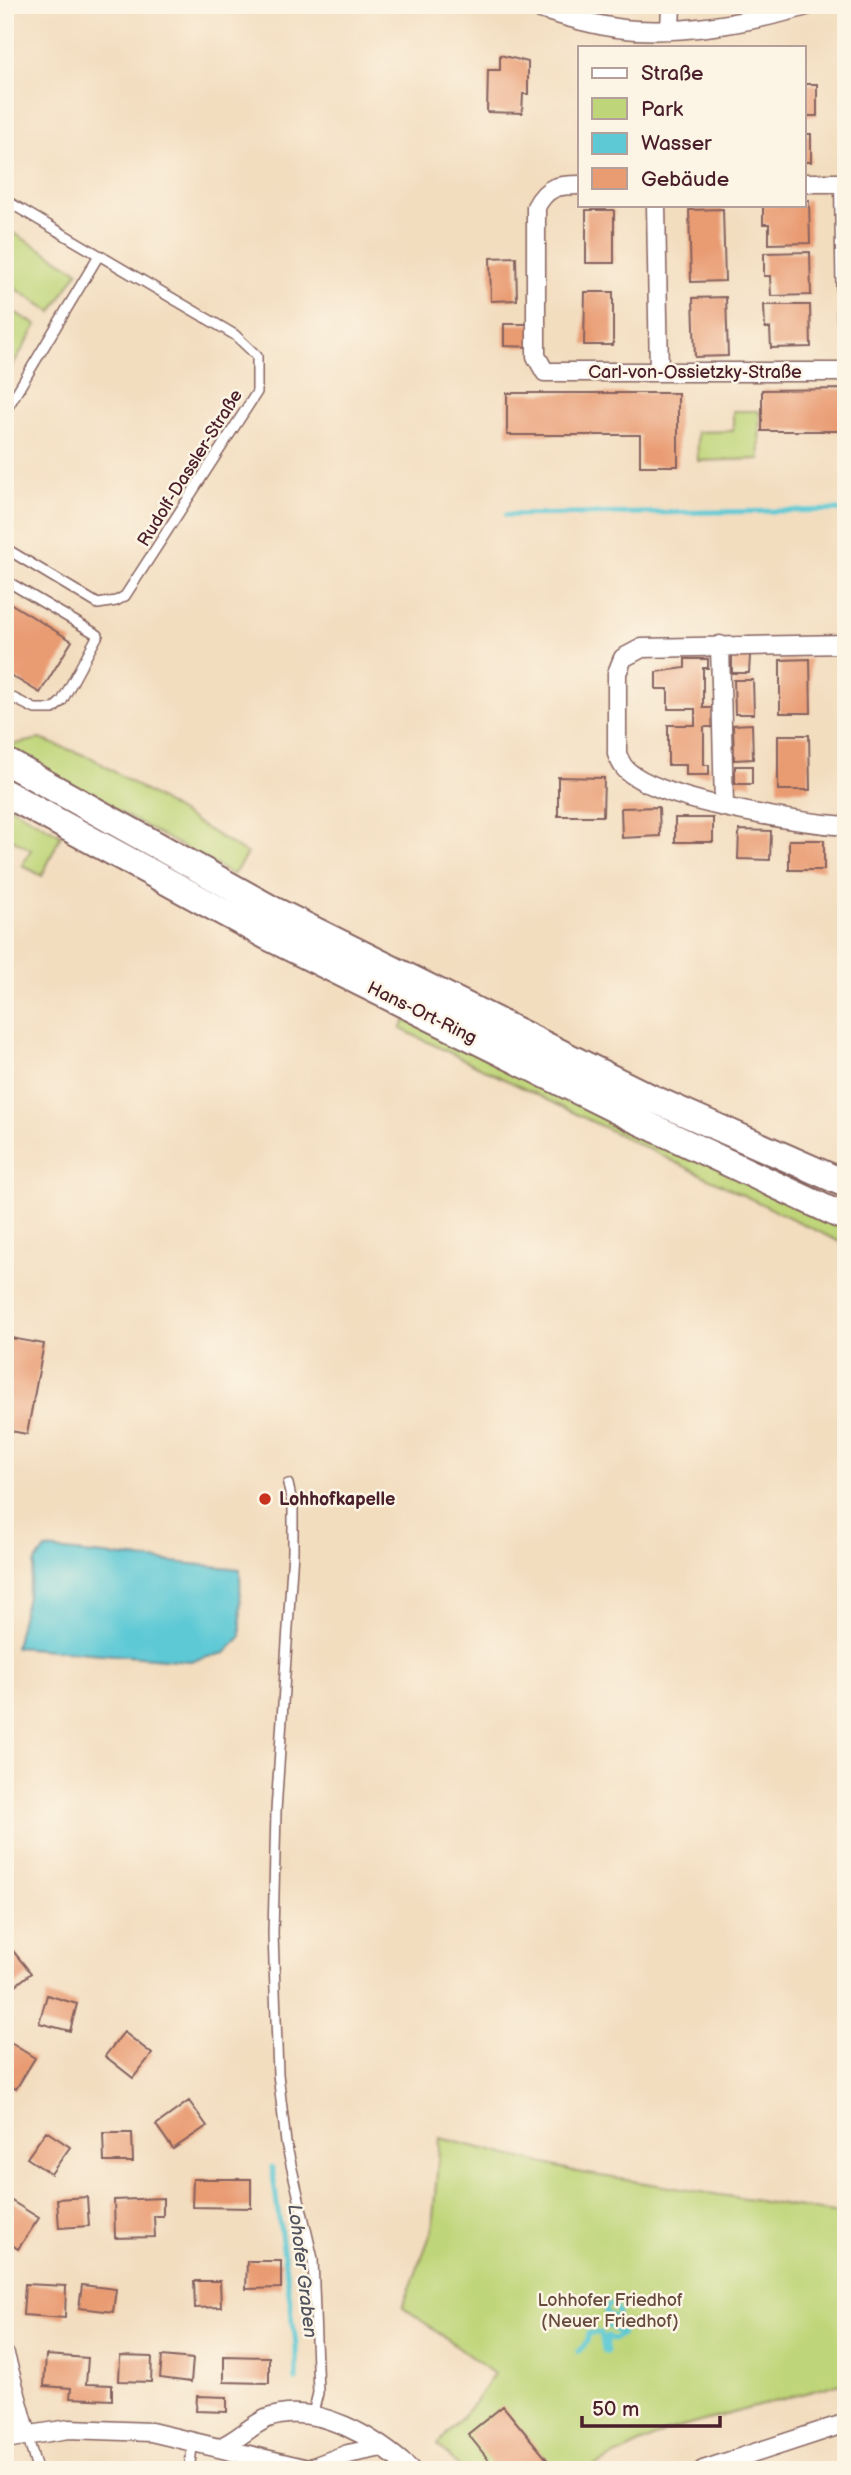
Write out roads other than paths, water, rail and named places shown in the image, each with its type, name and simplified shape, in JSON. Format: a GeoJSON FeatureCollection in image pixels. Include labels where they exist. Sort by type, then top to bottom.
{"type":"FeatureCollection","features":[{"type":"Feature","properties":{"kind":"main road","name":"Hans-Ort-Ring"},"geometry":{"type":"LineString","coordinates":[[5,761],[277,912],[649,1097],[846,1184]]}},
{"type":"Feature","properties":{"kind":"main road","name":"Hans-Ort-Ring"},"geometry":{"type":"LineString","coordinates":[[5,793],[278,942],[637,1120],[846,1218]]}},
{"type":"Feature","properties":{"kind":"street"},"geometry":{"type":"LineString","coordinates":[[526,5],[605,26],[670,30],[768,17],[810,5]]}},
{"type":"Feature","properties":{"kind":"street"},"geometry":{"type":"LineString","coordinates":[[670,5],[670,30]]}},
{"type":"Feature","properties":{"kind":"street"},"geometry":{"type":"LineString","coordinates":[[806,183],[845,183],[846,320]]}},
{"type":"Feature","properties":{"kind":"street","name":"Carl-von-Ossietzky-Straße"},"geometry":{"type":"LineString","coordinates":[[578,184],[555,185],[542,194],[536,207],[536,356],[545,372],[846,372]]}},
{"type":"Feature","properties":{"kind":"street"},"geometry":{"type":"LineString","coordinates":[[656,206],[659,372]]}},
{"type":"Feature","properties":{"kind":"street"},"geometry":{"type":"LineString","coordinates":[[846,644],[642,648],[623,658],[617,673],[617,754],[622,766],[650,784],[724,806],[817,824],[846,826]]}},
{"type":"Feature","properties":{"kind":"street"},"geometry":{"type":"LineString","coordinates":[[720,645],[724,806]]}},
{"type":"Feature","properties":{"kind":"street"},"geometry":{"type":"LineString","coordinates":[[5,2355],[27,2434]]}},
{"type":"Feature","properties":{"kind":"street"},"geometry":{"type":"LineString","coordinates":[[221,2447],[282,2414],[312,2417],[349,2428],[382,2447],[411,2470]]}},
{"type":"Feature","properties":{"kind":"street"},"geometry":{"type":"LineString","coordinates":[[703,2470],[846,2423]]}},
{"type":"Feature","properties":{"kind":"street"},"geometry":{"type":"LineString","coordinates":[[5,2439],[27,2434],[115,2429],[151,2432],[308,2469],[348,2454],[382,2447]]}},
{"type":"Feature","properties":{"kind":"lane","name":"Rudolf-Dassler-Straße"},"geometry":{"type":"LineString","coordinates":[[5,200],[235,335],[257,356],[257,392],[125,596],[116,601],[98,604],[5,548]]}},
{"type":"Feature","properties":{"kind":"lane"},"geometry":{"type":"LineString","coordinates":[[5,412],[99,255]]}},
{"type":"Feature","properties":{"kind":"lane"},"geometry":{"type":"LineString","coordinates":[[5,580],[98,635],[62,701],[53,709],[35,709],[5,694]]}},
{"type":"Feature","properties":{"kind":"lane"},"geometry":{"type":"LineString","coordinates":[[288,1484],[293,1507],[293,1551],[276,1811],[273,1934],[278,2074],[286,2143],[313,2259],[318,2393],[312,2417]]}},
{"type":"Feature","properties":{"kind":"lane"},"geometry":{"type":"LineString","coordinates":[[27,2434],[37,2470]]}},
{"type":"Feature","properties":{"kind":"lane"},"geometry":{"type":"LineString","coordinates":[[189,2470],[193,2441]]}},
{"type":"Feature","properties":{"kind":"water"},"geometry":{"type":"Polygon","coordinates":[[[45,1549],[240,1569],[241,1637],[225,1653],[190,1661],[15,1647],[35,1563],[45,1549]]]}},
{"type":"Feature","properties":{"kind":"waterway"},"geometry":{"type":"LineString","coordinates":[[506,515],[846,510]]}},
{"type":"Feature","properties":{"kind":"waterway","name":"Lohofer Graben"},"geometry":{"type":"LineString","coordinates":[[272,2167],[296,2344],[296,2380]]}},
{"type":"Feature","properties":{"kind":"waterway"},"geometry":{"type":"LineString","coordinates":[[578,2352],[587,2342],[588,2333],[601,2333],[604,2351],[607,2351],[607,2337],[614,2339],[622,2334],[607,2325],[614,2317],[606,2313],[607,2306],[614,2303],[619,2314]]}},
{"type":"Feature","properties":{"kind":"place","name":"Lohhofkapelle"},"geometry":{"type":"Point","coordinates":[265,1499]}},
{"type":"Feature","properties":{"kind":"park label","name":"Lohhofer Friedhof (Neuer Friedhof)"},"geometry":{"type":"Point","coordinates":[610,2310]}}]}
